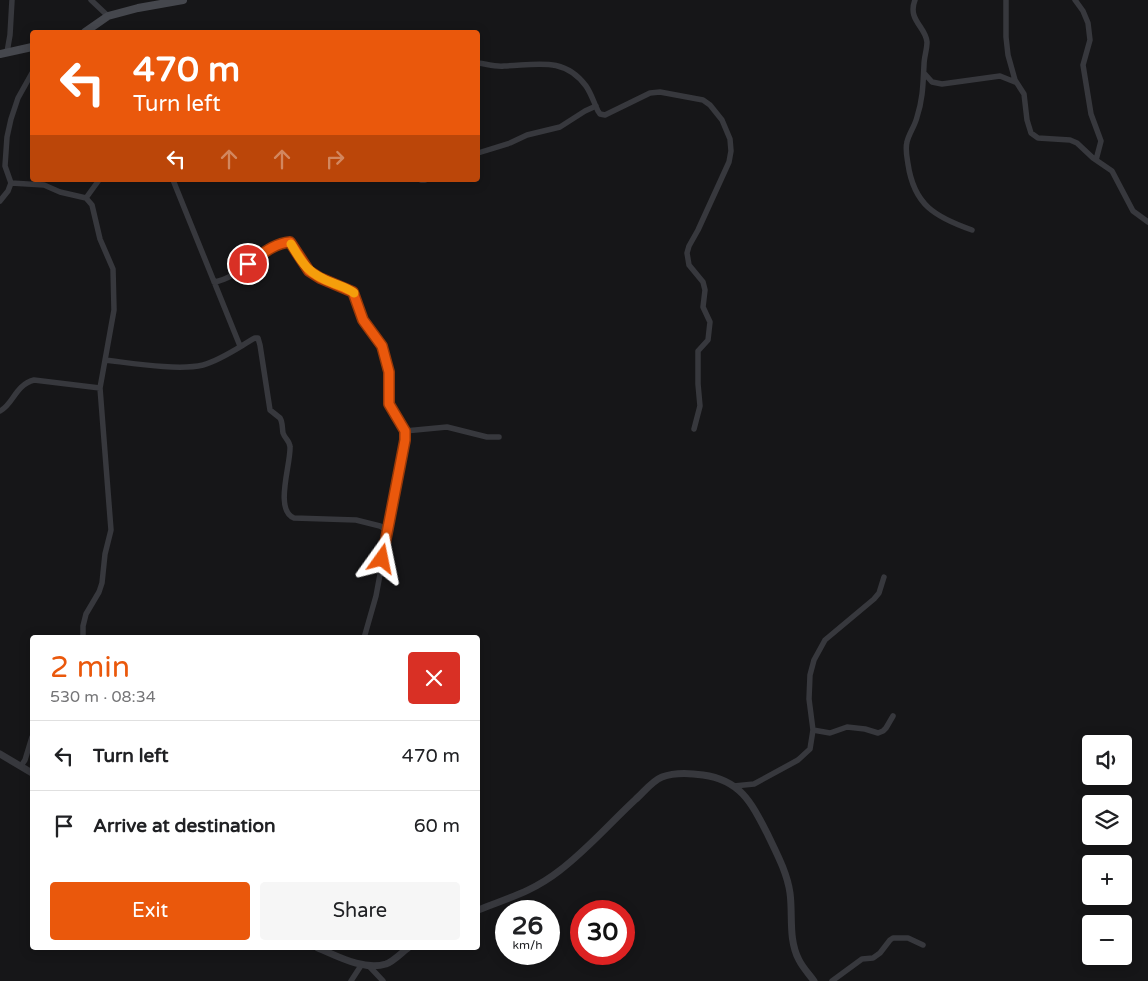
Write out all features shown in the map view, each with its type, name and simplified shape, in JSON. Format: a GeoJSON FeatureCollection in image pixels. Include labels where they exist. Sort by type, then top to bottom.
{"type":"FeatureCollection","features":[{"type":"Feature","properties":{"kind":"main road"},"geometry":{"type":"LineString","coordinates":[[89,30],[108,16],[182,0]]}},
{"type":"Feature","properties":{"kind":"main road"},"geometry":{"type":"LineString","coordinates":[[3,53],[30,47]]}},
{"type":"Feature","properties":{"kind":"street"},"geometry":{"type":"LineString","coordinates":[[3,53],[10,35],[12,0]]}},
{"type":"Feature","properties":{"kind":"street"},"geometry":{"type":"LineString","coordinates":[[91,0],[108,16]]}},
{"type":"Feature","properties":{"kind":"street"},"geometry":{"type":"LineString","coordinates":[[915,0],[914,16],[927,43],[924,91],[918,117],[906,144],[912,184],[920,200],[930,210],[958,225],[972,230]]}},
{"type":"Feature","properties":{"kind":"street"},"geometry":{"type":"LineString","coordinates":[[1006,0],[1006,37],[1011,68],[1015,82],[1023,92],[1027,120],[1033,135],[1038,138],[1075,142],[1112,171],[1134,211],[1148,222]]}},
{"type":"Feature","properties":{"kind":"street"},"geometry":{"type":"LineString","coordinates":[[1074,0],[1083,11],[1088,23],[1090,40],[1083,65],[1091,114],[1101,140],[1096,160]]}},
{"type":"Feature","properties":{"kind":"street"},"geometry":{"type":"LineString","coordinates":[[480,63],[494,66],[553,64],[570,70],[586,86],[600,114],[605,115],[650,93],[660,92],[703,100],[710,105],[722,120],[730,139],[731,151],[729,162],[687,253],[689,265],[703,282],[703,307],[710,322],[708,340],[698,351],[700,406],[694,429]]}},
{"type":"Feature","properties":{"kind":"street"},"geometry":{"type":"LineString","coordinates":[[924,73],[932,82],[938,84],[951,84],[1000,76],[1015,82]]}},
{"type":"Feature","properties":{"kind":"street"},"geometry":{"type":"LineString","coordinates":[[0,201],[8,191],[11,183],[6,166],[7,137],[16,103],[30,80]]}},
{"type":"Feature","properties":{"kind":"street"},"geometry":{"type":"LineString","coordinates":[[480,152],[510,143],[527,135],[560,128],[596,106]]}},
{"type":"Feature","properties":{"kind":"street"},"geometry":{"type":"LineString","coordinates":[[86,198],[98,182]]}},
{"type":"Feature","properties":{"kind":"street"},"geometry":{"type":"LineString","coordinates":[[174,182],[240,346]]}},
{"type":"Feature","properties":{"kind":"street"},"geometry":{"type":"LineString","coordinates":[[11,183],[44,185],[60,192],[86,198],[92,205],[100,239],[114,272],[114,314],[100,388],[111,530],[105,554],[102,583],[86,614],[83,626],[84,635]]}},
{"type":"Feature","properties":{"kind":"street"},"geometry":{"type":"LineString","coordinates":[[214,282],[236,274],[269,249],[282,243],[290,242],[309,271],[320,278],[350,289],[355,294],[363,320],[382,346],[389,372],[389,404],[405,431],[405,440],[376,596],[365,635]]}},
{"type":"Feature","properties":{"kind":"street"},"geometry":{"type":"LineString","coordinates":[[105,360],[138,364],[194,366],[209,362],[255,338],[259,339],[270,410],[280,418],[283,433],[290,443],[284,502],[288,515],[298,518],[356,520],[380,526],[389,531]]}},
{"type":"Feature","properties":{"kind":"street"},"geometry":{"type":"LineString","coordinates":[[0,411],[6,407],[11,398],[26,383],[34,380],[100,388]]}},
{"type":"Feature","properties":{"kind":"street"},"geometry":{"type":"LineString","coordinates":[[405,431],[447,427],[487,437],[499,438]]}},
{"type":"Feature","properties":{"kind":"street"},"geometry":{"type":"LineString","coordinates":[[734,786],[754,784],[798,760],[810,749],[813,730],[809,699],[810,675],[818,650],[833,632],[874,599],[879,593],[884,577]]}},
{"type":"Feature","properties":{"kind":"street"},"geometry":{"type":"LineString","coordinates":[[813,730],[830,733],[847,727],[865,728],[878,733],[886,728],[893,716]]}},
{"type":"Feature","properties":{"kind":"street"},"geometry":{"type":"LineString","coordinates":[[21,766],[30,742]]}},
{"type":"Feature","properties":{"kind":"street"},"geometry":{"type":"LineString","coordinates":[[0,754],[30,772]]}},
{"type":"Feature","properties":{"kind":"street"},"geometry":{"type":"LineString","coordinates":[[480,909],[530,890],[557,873],[660,778],[670,775],[691,774],[720,778],[734,786],[745,797],[758,816],[782,866],[790,891],[794,947],[803,967],[814,981]]}},
{"type":"Feature","properties":{"kind":"street"},"geometry":{"type":"LineString","coordinates":[[832,981],[862,959],[873,958],[893,938],[908,938],[922,945]]}},
{"type":"Feature","properties":{"kind":"street"},"geometry":{"type":"LineString","coordinates":[[324,950],[365,965],[383,981]]}},
{"type":"Feature","properties":{"kind":"street"},"geometry":{"type":"LineString","coordinates":[[351,981],[365,965],[385,964],[406,950]]}},
{"type":"Feature","properties":{"kind":"slow traffic"},"geometry":{"type":"LineString","coordinates":[[291,244],[309,271],[320,278],[350,289],[354,293]]}},
{"type":"Feature","properties":{"kind":"route"},"geometry":{"type":"LineString","coordinates":[[248,264],[269,249],[282,243],[290,242],[309,271],[320,278],[350,289],[355,294],[363,320],[382,346],[389,372],[389,404],[405,431],[405,440],[382,559]]}}]}
